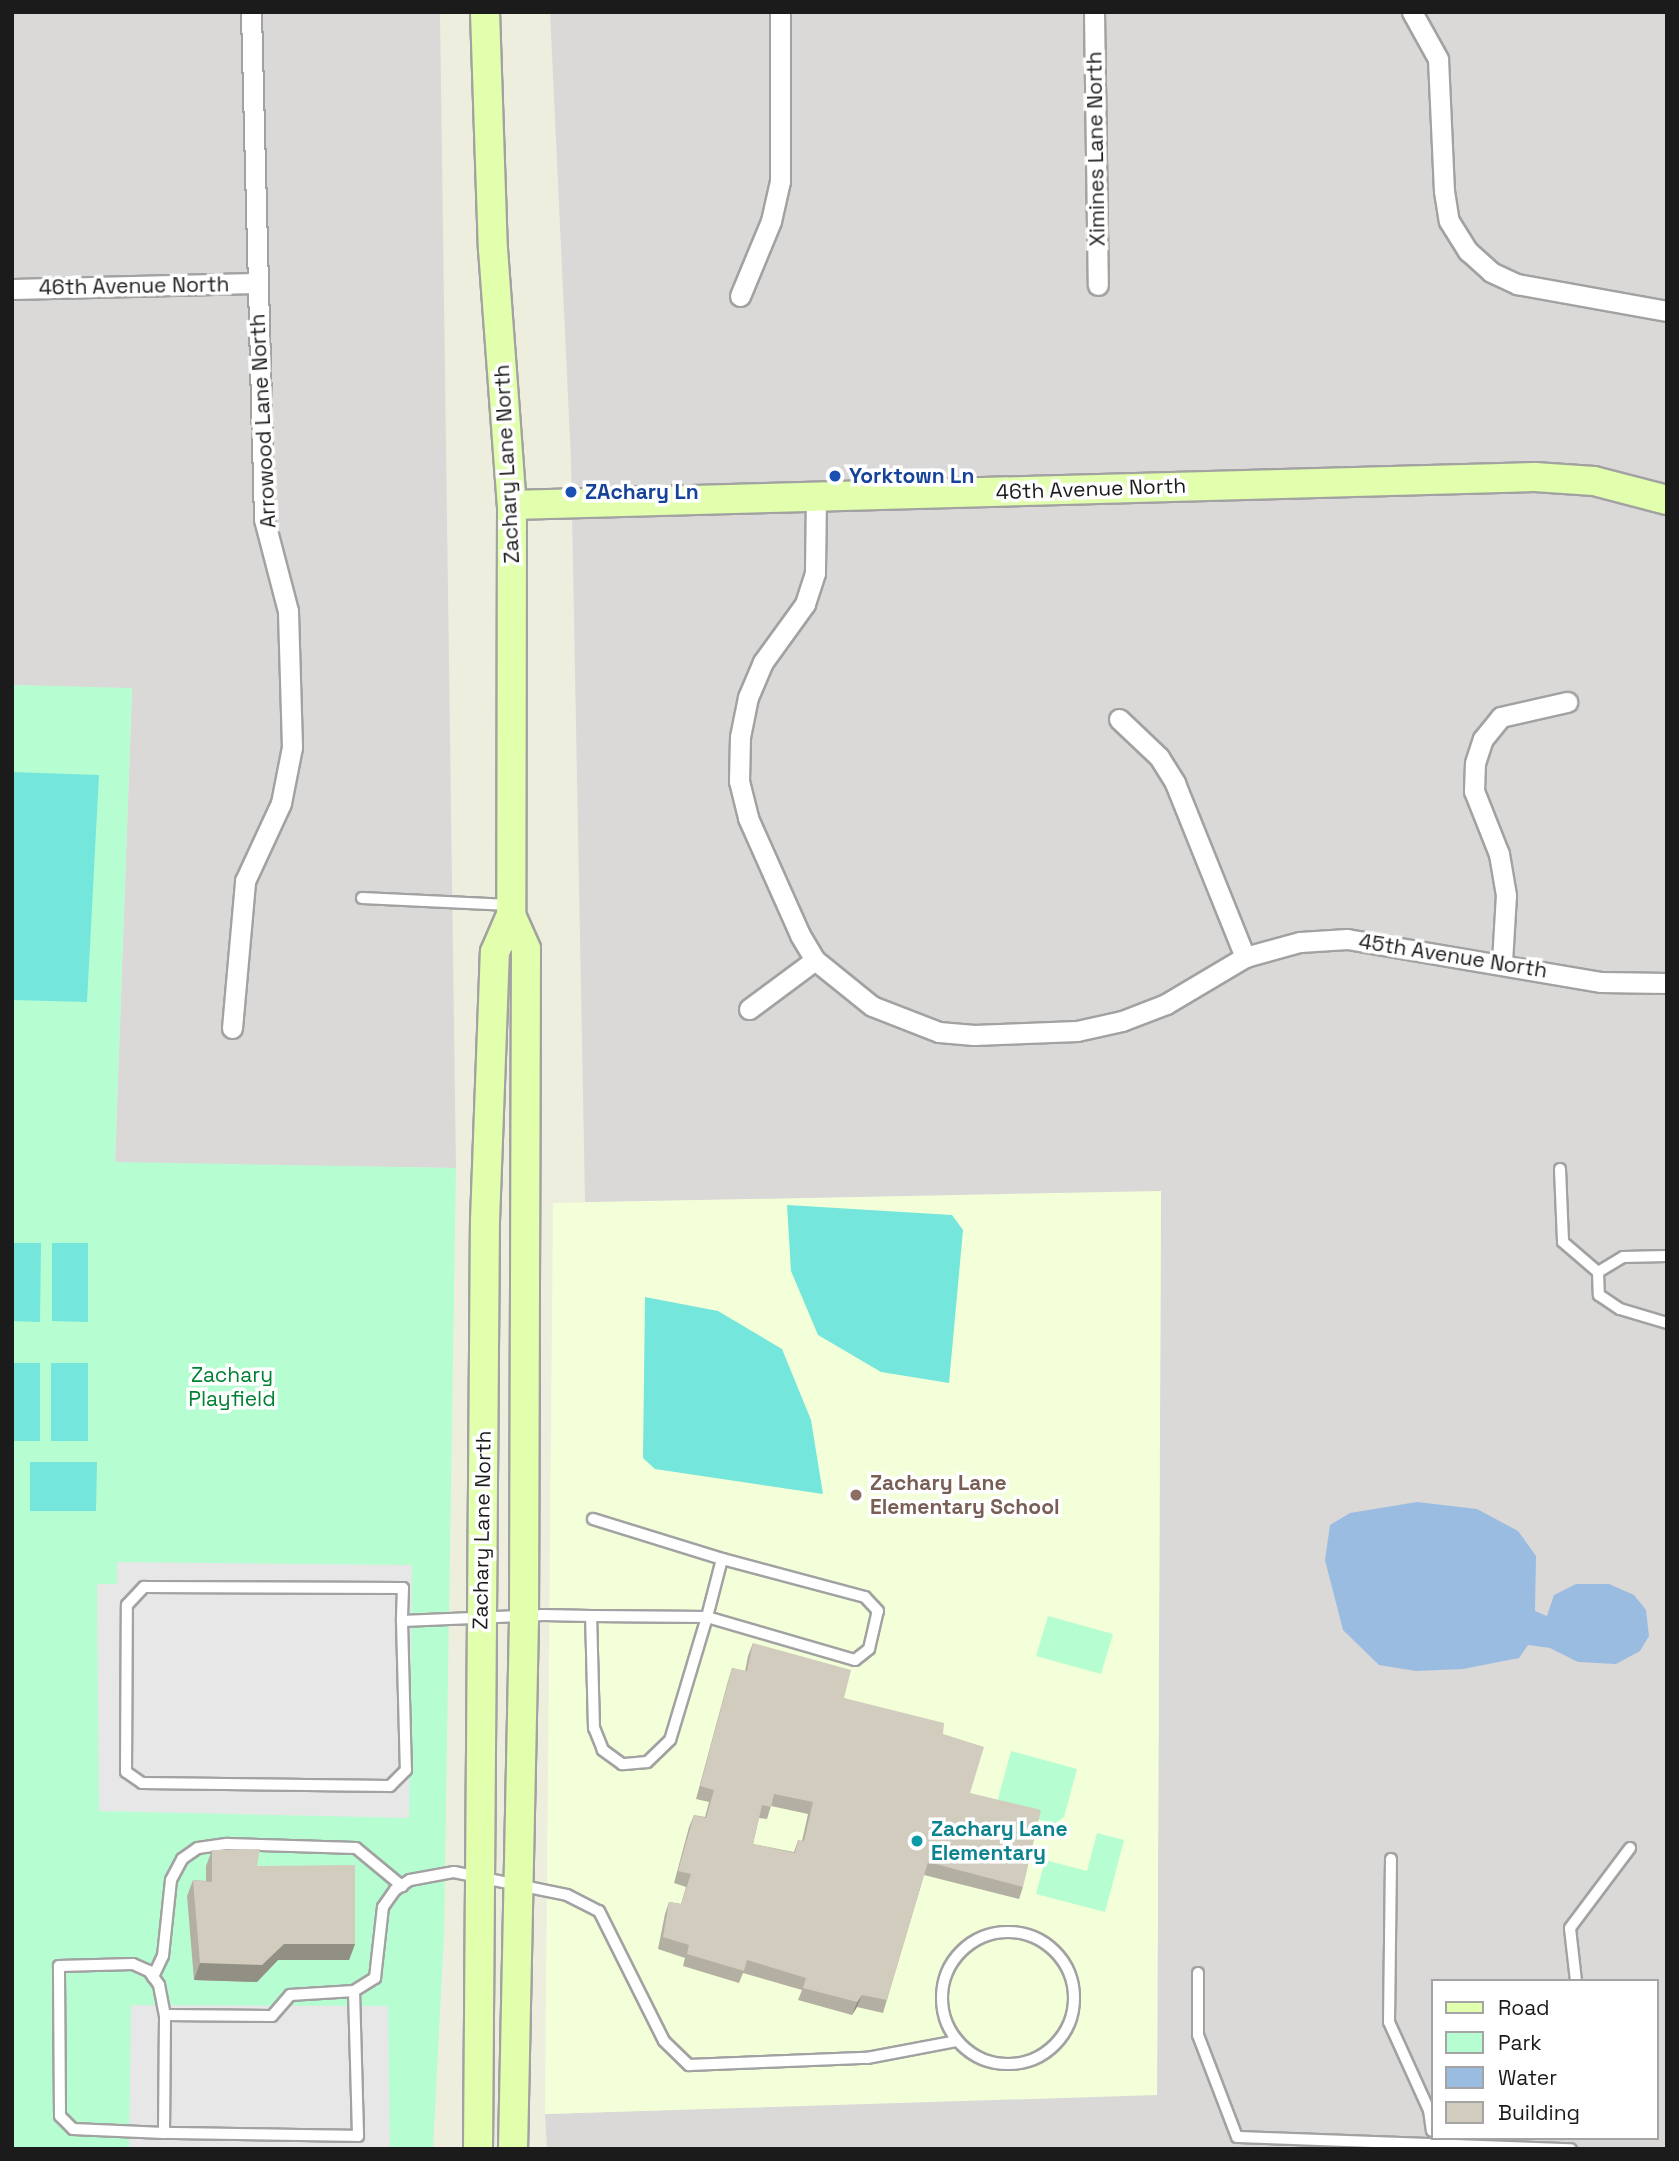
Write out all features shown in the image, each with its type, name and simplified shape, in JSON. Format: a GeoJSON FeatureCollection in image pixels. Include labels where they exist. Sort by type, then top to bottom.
{"type":"FeatureCollection","features":[{"type":"Feature","properties":{"kind":"street","name":"Arrowood Lane North"},"geometry":{"type":"LineString","coordinates":[[232,1028],[245,881],[281,803],[292,747],[288,611],[264,519],[255,283],[251,12]]}},
{"type":"Feature","properties":{"kind":"street","name":"Zachary Lane North"},"geometry":{"type":"LineString","coordinates":[[485,12],[493,249],[512,505],[511,910],[526,950],[524,1619],[513,2149]]}},
{"type":"Feature","properties":{"kind":"street"},"geometry":{"type":"LineString","coordinates":[[740,296],[771,221],[780,181],[780,12]]}},
{"type":"Feature","properties":{"kind":"street","name":"Ximines Lane North"},"geometry":{"type":"LineString","coordinates":[[1094,12],[1098,285]]}},
{"type":"Feature","properties":{"kind":"street"},"geometry":{"type":"LineString","coordinates":[[1412,12],[1438,59],[1444,191],[1449,221],[1468,251],[1491,272],[1517,284],[1667,311]]}},
{"type":"Feature","properties":{"kind":"street","name":"46th Avenue North"},"geometry":{"type":"LineString","coordinates":[[12,289],[255,283]]}},
{"type":"Feature","properties":{"kind":"street","name":"46th Avenue North"},"geometry":{"type":"LineString","coordinates":[[512,505],[1535,477],[1594,481],[1667,500]]}},
{"type":"Feature","properties":{"kind":"street","name":"45th Avenue North"},"geometry":{"type":"LineString","coordinates":[[816,497],[816,573],[805,604],[763,662],[748,697],[740,737],[739,770],[748,818],[788,913],[816,960],[872,1006],[904,1021],[974,1035],[1077,1031],[1122,1021],[1166,1004],[1245,957],[1300,942],[1347,939],[1502,962],[1601,982],[1667,983]]}},
{"type":"Feature","properties":{"kind":"street"},"geometry":{"type":"LineString","coordinates":[[1502,962],[1506,895],[1499,854],[1474,792],[1475,763],[1483,739],[1501,717],[1567,702]]}},
{"type":"Feature","properties":{"kind":"street"},"geometry":{"type":"LineString","coordinates":[[1119,719],[1160,757],[1175,783],[1245,957]]}},
{"type":"Feature","properties":{"kind":"street","name":"Zachary Lane North"},"geometry":{"type":"LineString","coordinates":[[478,2149],[485,1221],[495,952],[511,910]]}},
{"type":"Feature","properties":{"kind":"street"},"geometry":{"type":"LineString","coordinates":[[749,1009],[816,960]]}},
{"type":"Feature","properties":{"kind":"lane"},"geometry":{"type":"LineString","coordinates":[[362,898],[511,910]]}},
{"type":"Feature","properties":{"kind":"lane"},"geometry":{"type":"LineString","coordinates":[[1560,1169],[1563,1242],[1598,1272],[1599,1295],[1619,1308],[1667,1323]]}},
{"type":"Feature","properties":{"kind":"lane"},"geometry":{"type":"LineString","coordinates":[[1598,1272],[1623,1258],[1667,1256]]}},
{"type":"Feature","properties":{"kind":"lane"},"geometry":{"type":"LineString","coordinates":[[402,1621],[707,1616],[855,1660],[869,1649],[878,1611],[865,1597],[722,1559],[593,1519]]}},
{"type":"Feature","properties":{"kind":"lane"},"geometry":{"type":"LineString","coordinates":[[592,1616],[594,1728],[603,1750],[622,1764],[648,1762],[670,1740],[722,1559]]}},
{"type":"Feature","properties":{"kind":"lane"},"geometry":{"type":"LineString","coordinates":[[144,1587],[403,1588],[402,1621],[406,1770],[390,1786],[142,1783],[126,1772],[127,1605],[144,1587]]}},
{"type":"Feature","properties":{"kind":"lane"},"geometry":{"type":"LineString","coordinates":[[153,1977],[163,1956],[170,1880],[182,1858],[198,1848],[228,1844],[356,1849],[402,1886]]}},
{"type":"Feature","properties":{"kind":"lane"},"geometry":{"type":"LineString","coordinates":[[1576,1979],[1570,1928],[1630,1848]]}},
{"type":"Feature","properties":{"kind":"lane"},"geometry":{"type":"LineString","coordinates":[[1391,1859],[1389,2022],[1430,2117]]}},
{"type":"Feature","properties":{"kind":"lane"},"geometry":{"type":"LineString","coordinates":[[165,2015],[272,2016],[290,1995],[354,1991],[375,1978],[383,1907],[410,1880],[454,1872],[480,1874],[519,1887],[567,1895],[599,1912],[664,2041],[689,2065],[867,2057],[957,2041]]}},
{"type":"Feature","properties":{"kind":"lane"},"geometry":{"type":"LineString","coordinates":[[1012,1933],[1033,1937],[1052,1949],[1065,1966],[1073,1987],[1070,2018],[1053,2046],[1035,2058],[1004,2064],[973,2055],[957,2041],[946,2022],[941,2000],[944,1979],[962,1952],[990,1935],[1012,1933]]}},
{"type":"Feature","properties":{"kind":"lane"},"geometry":{"type":"LineString","coordinates":[[164,2133],[165,2015],[153,1977],[132,1964],[60,1966],[57,2089],[60,2116],[74,2129],[164,2133],[358,2136],[354,1991]]}},
{"type":"Feature","properties":{"kind":"lane"},"geometry":{"type":"LineString","coordinates":[[1198,1973],[1198,2035],[1237,2137],[1299,2145],[1434,2144],[1571,2149]]}},
{"type":"Feature","properties":{"kind":"shaded area"},"geometry":{"type":"Polygon","coordinates":[[[12,12],[440,12],[456,1168],[115,1163],[132,689],[12,685],[12,12]]]}},
{"type":"Feature","properties":{"kind":"shaded area"},"geometry":{"type":"Polygon","coordinates":[[[550,12],[1667,12],[1667,2149],[547,2149],[545,2114],[1157,2094],[1161,1192],[585,1202],[571,461],[550,12]]]}},
{"type":"Feature","properties":{"kind":"shaded area"},"geometry":{"type":"Polygon","coordinates":[[[12,772],[99,775],[87,1002],[12,1000],[12,772]]]}},
{"type":"Feature","properties":{"kind":"shaded area","name":"Zachary Lane Elementary School"},"geometry":{"type":"Polygon","coordinates":[[[1161,1191],[1157,2095],[545,2114],[553,1203],[1161,1191]]]}},
{"type":"Feature","properties":{"kind":"shaded area"},"geometry":{"type":"Polygon","coordinates":[[[787,1205],[952,1215],[963,1230],[949,1383],[881,1372],[818,1335],[791,1271],[787,1205]]]}},
{"type":"Feature","properties":{"kind":"shaded area"},"geometry":{"type":"Polygon","coordinates":[[[12,1243],[41,1243],[40,1322],[12,1321],[12,1243]]]}},
{"type":"Feature","properties":{"kind":"shaded area"},"geometry":{"type":"Polygon","coordinates":[[[52,1243],[88,1243],[88,1322],[52,1321],[52,1243]]]}},
{"type":"Feature","properties":{"kind":"shaded area"},"geometry":{"type":"Polygon","coordinates":[[[645,1297],[718,1311],[782,1349],[811,1420],[823,1494],[655,1469],[643,1458],[645,1297]]]}},
{"type":"Feature","properties":{"kind":"shaded area"},"geometry":{"type":"Polygon","coordinates":[[[12,1363],[40,1363],[40,1441],[12,1441],[12,1363]]]}},
{"type":"Feature","properties":{"kind":"shaded area"},"geometry":{"type":"Polygon","coordinates":[[[51,1363],[88,1363],[88,1441],[51,1441],[51,1363]]]}},
{"type":"Feature","properties":{"kind":"shaded area"},"geometry":{"type":"Polygon","coordinates":[[[30,1462],[97,1462],[96,1511],[30,1511],[30,1462]]]}},
{"type":"Feature","properties":{"kind":"shaded area"},"geometry":{"type":"Polygon","coordinates":[[[117,1562],[412,1565],[409,1818],[99,1811],[97,1584],[117,1584],[117,1562]]]}},
{"type":"Feature","properties":{"kind":"shaded area"},"geometry":{"type":"Polygon","coordinates":[[[131,2005],[388,2006],[390,2149],[129,2149],[131,2005]]]}},
{"type":"Feature","properties":{"kind":"green space","name":"Zachary Playfield"},"geometry":{"type":"Polygon","coordinates":[[[12,685],[132,688],[115,1162],[456,1168],[444,1935],[433,2149],[12,2149],[12,685]]]}},
{"type":"Feature","properties":{"kind":"green space"},"geometry":{"type":"Polygon","coordinates":[[[1048,1616],[1113,1634],[1101,1674],[1036,1656],[1048,1616]]]}},
{"type":"Feature","properties":{"kind":"green space"},"geometry":{"type":"Polygon","coordinates":[[[1011,1751],[1077,1769],[1064,1817],[1054,1824],[1003,1810],[998,1799],[1011,1751]]]}},
{"type":"Feature","properties":{"kind":"green space"},"geometry":{"type":"Polygon","coordinates":[[[1097,1833],[1124,1840],[1105,1912],[1036,1894],[1045,1860],[1087,1871],[1097,1833]]]}},
{"type":"Feature","properties":{"kind":"water"},"geometry":{"type":"Polygon","coordinates":[[[1417,1502],[1477,1509],[1518,1531],[1536,1556],[1535,1611],[1547,1616],[1554,1595],[1576,1584],[1609,1584],[1634,1595],[1646,1610],[1649,1636],[1640,1651],[1616,1664],[1578,1662],[1550,1648],[1528,1645],[1519,1658],[1463,1669],[1416,1671],[1379,1665],[1343,1630],[1325,1560],[1330,1525],[1350,1513],[1417,1502]]]}},
{"type":"Feature","properties":{"kind":"building","name":"Zachary Lane Elementary"},"geometry":{"type":"Polygon","coordinates":[[[753,1643],[851,1670],[844,1698],[944,1723],[943,1734],[984,1747],[970,1793],[1041,1810],[1023,1887],[928,1862],[887,2000],[862,1995],[857,2002],[803,1988],[806,1978],[747,1960],[744,1971],[687,1954],[689,1945],[663,1937],[669,1902],[681,1904],[691,1874],[678,1871],[694,1815],[706,1818],[714,1790],[700,1786],[732,1668],[747,1671],[753,1643]],[[774,1794],[771,1807],[762,1805],[753,1844],[795,1853],[798,1840],[804,1841],[813,1802],[774,1794]]]}},
{"type":"Feature","properties":{"kind":"building"},"geometry":{"type":"Polygon","coordinates":[[[260,1849],[257,1866],[355,1865],[355,1944],[284,1944],[262,1965],[200,1963],[193,1880],[212,1882],[212,1850],[260,1849]]]}},
{"type":"Feature","properties":{"kind":"place","name":"Yorktown Ln"},"geometry":{"type":"Point","coordinates":[835,476]}},
{"type":"Feature","properties":{"kind":"place","name":"ZAchary Ln"},"geometry":{"type":"Point","coordinates":[571,492]}},
{"type":"Feature","properties":{"kind":"place","name":"Zachary Lane Elementary School"},"geometry":{"type":"Point","coordinates":[856,1495]}},
{"type":"Feature","properties":{"kind":"place","name":"Zachary Lane Elementary"},"geometry":{"type":"Point","coordinates":[917,1841]}}]}
